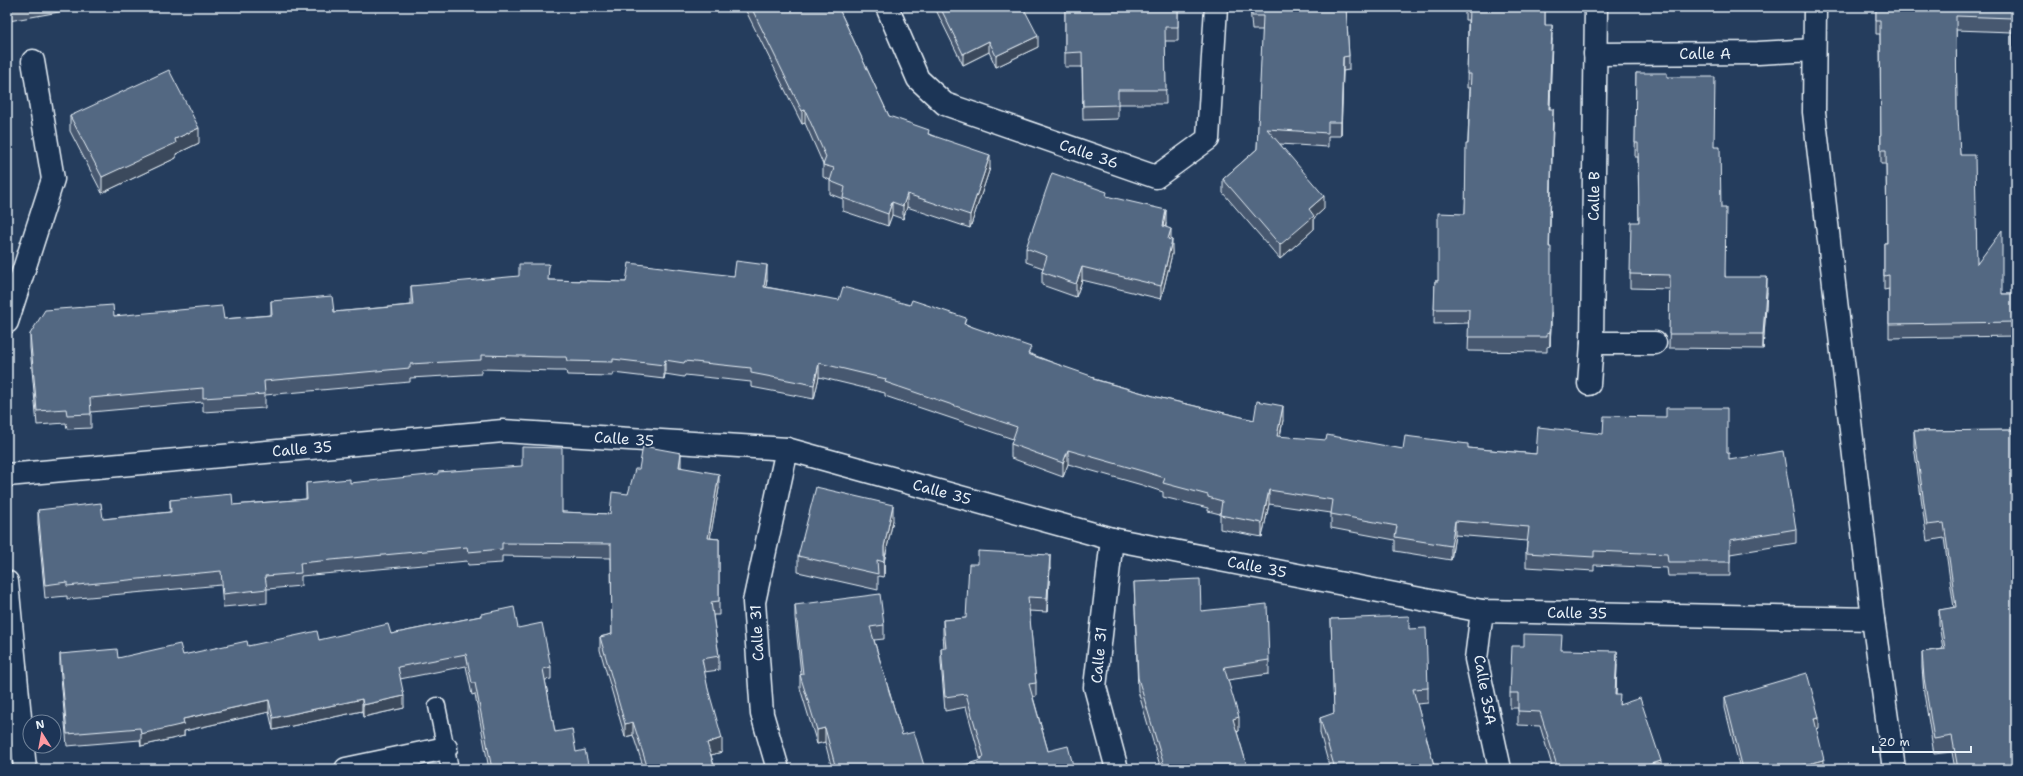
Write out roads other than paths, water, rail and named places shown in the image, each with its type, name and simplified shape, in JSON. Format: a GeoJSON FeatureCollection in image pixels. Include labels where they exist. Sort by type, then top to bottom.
{"type":"FeatureCollection","features":[{"type":"Feature","properties":{"kind":"street","name":"Calle 36"},"geometry":{"type":"LineString","coordinates":[[887,7],[918,79],[945,104],[1156,177],[1208,139],[1216,7]]}},
{"type":"Feature","properties":{"kind":"street","name":"Calle B"},"geometry":{"type":"LineString","coordinates":[[1589,384],[1592,343],[1596,7]]}},
{"type":"Feature","properties":{"kind":"street"},"geometry":{"type":"LineString","coordinates":[[1815,7],[1814,112],[1873,619],[1894,769]]}},
{"type":"Feature","properties":{"kind":"street","name":"Calle A"},"geometry":{"type":"LineString","coordinates":[[1595,54],[1758,54],[1814,50]]}},
{"type":"Feature","properties":{"kind":"street"},"geometry":{"type":"LineString","coordinates":[[7,322],[53,179],[33,61]]}},
{"type":"Feature","properties":{"kind":"street"},"geometry":{"type":"LineString","coordinates":[[1592,343],[1655,343]]}},
{"type":"Feature","properties":{"kind":"street","name":"Calle 35"},"geometry":{"type":"LineString","coordinates":[[7,475],[504,431],[787,449],[1112,539],[1482,611],[1873,619]]}},
{"type":"Feature","properties":{"kind":"street","name":"Calle 31"},"geometry":{"type":"LineString","coordinates":[[778,769],[762,714],[754,602],[787,449]]}},
{"type":"Feature","properties":{"kind":"street","name":"Calle 31"},"geometry":{"type":"LineString","coordinates":[[1112,539],[1095,687],[1117,769]]}},
{"type":"Feature","properties":{"kind":"street"},"geometry":{"type":"LineString","coordinates":[[7,582],[25,769]]}},
{"type":"Feature","properties":{"kind":"street","name":"Calle 35A"},"geometry":{"type":"LineString","coordinates":[[1482,611],[1476,659],[1500,769]]}},
{"type":"Feature","properties":{"kind":"street"},"geometry":{"type":"LineString","coordinates":[[346,769],[448,759]]}},
{"type":"Feature","properties":{"kind":"lane"},"geometry":{"type":"LineString","coordinates":[[437,706],[448,759]]}}]}
